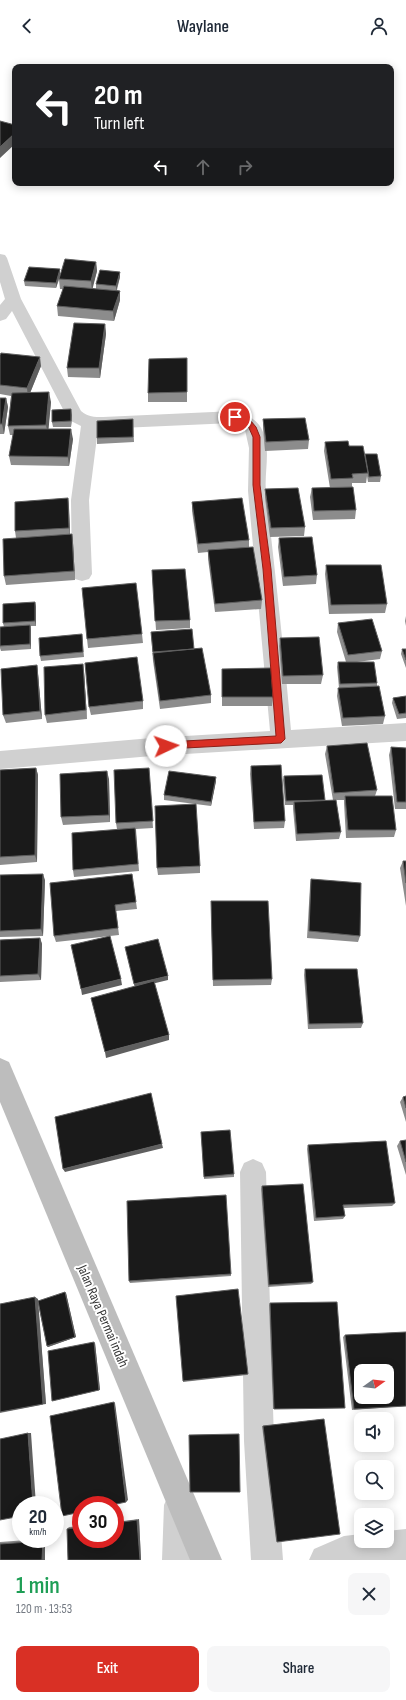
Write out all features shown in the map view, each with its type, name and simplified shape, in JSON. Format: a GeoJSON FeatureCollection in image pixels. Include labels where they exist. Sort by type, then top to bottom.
{"type":"FeatureCollection","features":[{"type":"Feature","properties":{"kind":"main road","name":"Jalan Raya Permai indah"},"geometry":{"type":"LineString","coordinates":[[0,1071],[206,1560]]}},
{"type":"Feature","properties":{"kind":"street"},"geometry":{"type":"LineString","coordinates":[[0,258],[13,299],[74,415],[81,421],[90,423],[235,417],[247,421],[252,427],[257,437],[257,485],[267,569],[281,739]]}},
{"type":"Feature","properties":{"kind":"street"},"geometry":{"type":"LineString","coordinates":[[0,316],[13,299]]}},
{"type":"Feature","properties":{"kind":"street"},"geometry":{"type":"LineString","coordinates":[[82,574],[80,500],[90,423]]}},
{"type":"Feature","properties":{"kind":"street"},"geometry":{"type":"LineString","coordinates":[[0,760],[152,746],[406,732]]}},
{"type":"Feature","properties":{"kind":"street"},"geometry":{"type":"LineString","coordinates":[[253,1172],[259,1441],[267,1560]]}},
{"type":"Feature","properties":{"kind":"street"},"geometry":{"type":"LineString","coordinates":[[178,1560],[180,1499]]}},
{"type":"Feature","properties":{"kind":"street"},"geometry":{"type":"LineString","coordinates":[[325,1560],[344,1552],[406,1544]]}},
{"type":"Feature","properties":{"kind":"building"},"geometry":{"type":"Polygon","coordinates":[[[0,121],[12,124],[12,136],[0,147],[0,121]]]}},
{"type":"Feature","properties":{"kind":"building"},"geometry":{"type":"Polygon","coordinates":[[[65,259],[96,262],[91,281],[59,279],[65,259]]]}},
{"type":"Feature","properties":{"kind":"building"},"geometry":{"type":"Polygon","coordinates":[[[29,267],[60,269],[56,283],[24,281],[29,267]]]}},
{"type":"Feature","properties":{"kind":"building"},"geometry":{"type":"Polygon","coordinates":[[[100,270],[120,272],[116,286],[96,284],[100,270]]]}},
{"type":"Feature","properties":{"kind":"building"},"geometry":{"type":"Polygon","coordinates":[[[64,286],[120,291],[113,311],[57,306],[64,286]]]}},
{"type":"Feature","properties":{"kind":"building"},"geometry":{"type":"Polygon","coordinates":[[[74,323],[105,324],[99,368],[67,368],[74,323]]]}},
{"type":"Feature","properties":{"kind":"building"},"geometry":{"type":"Polygon","coordinates":[[[1,353],[40,357],[27,388],[0,385],[1,353]]]}},
{"type":"Feature","properties":{"kind":"building"},"geometry":{"type":"Polygon","coordinates":[[[187,358],[187,392],[148,393],[149,359],[187,358]]]}},
{"type":"Feature","properties":{"kind":"building"},"geometry":{"type":"Polygon","coordinates":[[[49,392],[46,425],[8,426],[12,393],[49,392]]]}},
{"type":"Feature","properties":{"kind":"building"},"geometry":{"type":"Polygon","coordinates":[[[0,398],[6,398],[2,424],[0,424],[0,398]]]}},
{"type":"Feature","properties":{"kind":"building"},"geometry":{"type":"Polygon","coordinates":[[[71,409],[71,421],[52,422],[52,410],[71,409]]]}},
{"type":"Feature","properties":{"kind":"building"},"geometry":{"type":"Polygon","coordinates":[[[305,418],[309,440],[266,442],[263,419],[305,418]]]}},
{"type":"Feature","properties":{"kind":"building"},"geometry":{"type":"Polygon","coordinates":[[[133,419],[133,437],[97,438],[97,421],[133,419]]]}},
{"type":"Feature","properties":{"kind":"building"},"geometry":{"type":"Polygon","coordinates":[[[14,429],[71,429],[68,457],[9,456],[14,429]]]}},
{"type":"Feature","properties":{"kind":"building"},"geometry":{"type":"Polygon","coordinates":[[[348,441],[349,446],[363,446],[368,473],[352,474],[353,478],[331,479],[325,442],[348,441]]]}},
{"type":"Feature","properties":{"kind":"building"},"geometry":{"type":"Polygon","coordinates":[[[365,454],[377,454],[381,476],[369,477],[365,454]]]}},
{"type":"Feature","properties":{"kind":"building"},"geometry":{"type":"Polygon","coordinates":[[[353,487],[356,510],[314,511],[312,488],[353,487]]]}},
{"type":"Feature","properties":{"kind":"building"},"geometry":{"type":"Polygon","coordinates":[[[298,488],[305,527],[271,528],[265,489],[298,488]]]}},
{"type":"Feature","properties":{"kind":"building"},"geometry":{"type":"Polygon","coordinates":[[[68,498],[69,528],[15,531],[15,502],[68,498]]]}},
{"type":"Feature","properties":{"kind":"building"},"geometry":{"type":"Polygon","coordinates":[[[242,498],[249,540],[198,544],[192,502],[242,498]]]}},
{"type":"Feature","properties":{"kind":"building"},"geometry":{"type":"Polygon","coordinates":[[[72,534],[74,571],[4,576],[3,539],[72,534]]]}},
{"type":"Feature","properties":{"kind":"building"},"geometry":{"type":"Polygon","coordinates":[[[312,537],[317,575],[284,577],[279,538],[312,537]]]}},
{"type":"Feature","properties":{"kind":"building"},"geometry":{"type":"Polygon","coordinates":[[[253,547],[262,600],[215,604],[208,550],[253,547]]]}},
{"type":"Feature","properties":{"kind":"building"},"geometry":{"type":"Polygon","coordinates":[[[326,565],[381,565],[387,604],[331,605],[326,565]]]}},
{"type":"Feature","properties":{"kind":"building"},"geometry":{"type":"Polygon","coordinates":[[[185,569],[190,620],[155,621],[152,570],[185,569]]]}},
{"type":"Feature","properties":{"kind":"building"},"geometry":{"type":"Polygon","coordinates":[[[136,583],[142,634],[87,639],[82,588],[136,583]]]}},
{"type":"Feature","properties":{"kind":"building"},"geometry":{"type":"Polygon","coordinates":[[[35,602],[35,621],[3,623],[3,604],[35,602]]]}},
{"type":"Feature","properties":{"kind":"building"},"geometry":{"type":"Polygon","coordinates":[[[372,619],[382,651],[348,655],[338,623],[372,619]]]}},
{"type":"Feature","properties":{"kind":"building"},"geometry":{"type":"Polygon","coordinates":[[[30,625],[30,644],[0,646],[0,627],[30,625]]]}},
{"type":"Feature","properties":{"kind":"building"},"geometry":{"type":"Polygon","coordinates":[[[192,629],[194,649],[153,652],[151,632],[192,629]]]}},
{"type":"Feature","properties":{"kind":"building"},"geometry":{"type":"Polygon","coordinates":[[[82,634],[83,652],[40,656],[39,638],[82,634]]]}},
{"type":"Feature","properties":{"kind":"building"},"geometry":{"type":"Polygon","coordinates":[[[319,637],[323,675],[283,676],[280,638],[319,637]]]}},
{"type":"Feature","properties":{"kind":"building"},"geometry":{"type":"Polygon","coordinates":[[[202,648],[211,695],[160,701],[153,653],[202,648]]]}},
{"type":"Feature","properties":{"kind":"building"},"geometry":{"type":"Polygon","coordinates":[[[402,649],[406,649],[406,660],[402,649]]]}},
{"type":"Feature","properties":{"kind":"building"},"geometry":{"type":"Polygon","coordinates":[[[137,657],[143,701],[89,707],[85,663],[137,657]]]}},
{"type":"Feature","properties":{"kind":"building"},"geometry":{"type":"Polygon","coordinates":[[[338,662],[374,662],[377,683],[340,684],[338,662]]]}},
{"type":"Feature","properties":{"kind":"building"},"geometry":{"type":"Polygon","coordinates":[[[83,664],[86,710],[45,715],[44,667],[83,664]]]}},
{"type":"Feature","properties":{"kind":"building"},"geometry":{"type":"Polygon","coordinates":[[[37,665],[40,711],[3,715],[1,669],[37,665]]]}},
{"type":"Feature","properties":{"kind":"building"},"geometry":{"type":"Polygon","coordinates":[[[271,668],[273,697],[222,697],[222,669],[271,668]]]}},
{"type":"Feature","properties":{"kind":"building"},"geometry":{"type":"Polygon","coordinates":[[[379,686],[385,716],[343,718],[338,688],[379,686]]]}},
{"type":"Feature","properties":{"kind":"building"},"geometry":{"type":"Polygon","coordinates":[[[406,696],[406,713],[399,714],[393,698],[406,696]]]}},
{"type":"Feature","properties":{"kind":"building"},"geometry":{"type":"Polygon","coordinates":[[[367,743],[377,790],[334,793],[327,746],[367,743]]]}},
{"type":"Feature","properties":{"kind":"building"},"geometry":{"type":"Polygon","coordinates":[[[391,747],[406,748],[406,802],[397,802],[391,747]]]}},
{"type":"Feature","properties":{"kind":"building"},"geometry":{"type":"Polygon","coordinates":[[[281,765],[285,821],[254,822],[251,766],[281,765]]]}},
{"type":"Feature","properties":{"kind":"building"},"geometry":{"type":"Polygon","coordinates":[[[36,768],[35,855],[0,857],[0,770],[36,768]]]}},
{"type":"Feature","properties":{"kind":"building"},"geometry":{"type":"Polygon","coordinates":[[[149,768],[153,821],[116,823],[114,770],[149,768]]]}},
{"type":"Feature","properties":{"kind":"building"},"geometry":{"type":"Polygon","coordinates":[[[107,771],[109,815],[61,817],[60,774],[107,771]]]}},
{"type":"Feature","properties":{"kind":"building"},"geometry":{"type":"Polygon","coordinates":[[[169,771],[216,777],[211,802],[164,795],[169,771]]]}},
{"type":"Feature","properties":{"kind":"building"},"geometry":{"type":"Polygon","coordinates":[[[322,775],[325,800],[286,801],[284,776],[322,775]]]}},
{"type":"Feature","properties":{"kind":"building"},"geometry":{"type":"Polygon","coordinates":[[[345,796],[392,796],[396,830],[348,830],[345,796]]]}},
{"type":"Feature","properties":{"kind":"building"},"geometry":{"type":"Polygon","coordinates":[[[336,800],[341,832],[297,834],[294,802],[336,800]]]}},
{"type":"Feature","properties":{"kind":"building"},"geometry":{"type":"Polygon","coordinates":[[[196,804],[200,866],[157,868],[155,806],[196,804]]]}},
{"type":"Feature","properties":{"kind":"building"},"geometry":{"type":"Polygon","coordinates":[[[135,828],[138,864],[73,870],[72,833],[135,828]]]}},
{"type":"Feature","properties":{"kind":"building"},"geometry":{"type":"Polygon","coordinates":[[[403,861],[406,861],[406,883],[403,861]]]}},
{"type":"Feature","properties":{"kind":"building"},"geometry":{"type":"Polygon","coordinates":[[[43,874],[41,929],[0,931],[0,875],[43,874]]]}},
{"type":"Feature","properties":{"kind":"building"},"geometry":{"type":"Polygon","coordinates":[[[132,874],[136,902],[115,905],[118,928],[54,936],[50,883],[132,874]]]}},
{"type":"Feature","properties":{"kind":"building"},"geometry":{"type":"Polygon","coordinates":[[[311,879],[361,883],[360,936],[309,931],[311,879]]]}},
{"type":"Feature","properties":{"kind":"building"},"geometry":{"type":"Polygon","coordinates":[[[211,901],[268,901],[272,979],[213,980],[211,901]]]}},
{"type":"Feature","properties":{"kind":"building"},"geometry":{"type":"Polygon","coordinates":[[[110,936],[121,979],[81,989],[71,945],[110,936]]]}},
{"type":"Feature","properties":{"kind":"building"},"geometry":{"type":"Polygon","coordinates":[[[40,938],[38,974],[0,976],[0,940],[40,938]]]}},
{"type":"Feature","properties":{"kind":"building"},"geometry":{"type":"Polygon","coordinates":[[[158,939],[168,976],[134,984],[125,947],[158,939]]]}},
{"type":"Feature","properties":{"kind":"building"},"geometry":{"type":"Polygon","coordinates":[[[305,969],[357,969],[363,1023],[309,1024],[305,969]]]}},
{"type":"Feature","properties":{"kind":"building"},"geometry":{"type":"Polygon","coordinates":[[[154,981],[169,1035],[105,1052],[91,998],[154,981]]]}},
{"type":"Feature","properties":{"kind":"building"},"geometry":{"type":"Polygon","coordinates":[[[151,1093],[162,1144],[63,1169],[55,1117],[151,1093]]]}},
{"type":"Feature","properties":{"kind":"building"},"geometry":{"type":"Polygon","coordinates":[[[406,1096],[406,1108],[403,1097],[406,1096]]]}},
{"type":"Feature","properties":{"kind":"building"},"geometry":{"type":"Polygon","coordinates":[[[230,1130],[234,1174],[204,1177],[201,1132],[230,1130]]]}},
{"type":"Feature","properties":{"kind":"building"},"geometry":{"type":"Polygon","coordinates":[[[406,1140],[406,1162],[400,1141],[406,1140]]]}},
{"type":"Feature","properties":{"kind":"building"},"geometry":{"type":"Polygon","coordinates":[[[386,1141],[395,1203],[343,1205],[345,1216],[316,1218],[308,1145],[386,1141]]]}},
{"type":"Feature","properties":{"kind":"building"},"geometry":{"type":"Polygon","coordinates":[[[303,1184],[313,1282],[269,1285],[262,1186],[303,1184]]]}},
{"type":"Feature","properties":{"kind":"building"},"geometry":{"type":"Polygon","coordinates":[[[226,1195],[231,1274],[129,1281],[127,1201],[226,1195]]]}},
{"type":"Feature","properties":{"kind":"building"},"geometry":{"type":"Polygon","coordinates":[[[238,1289],[248,1374],[183,1381],[176,1296],[238,1289]]]}},
{"type":"Feature","properties":{"kind":"building"},"geometry":{"type":"Polygon","coordinates":[[[65,1292],[75,1337],[47,1346],[38,1301],[65,1292]]]}},
{"type":"Feature","properties":{"kind":"building"},"geometry":{"type":"Polygon","coordinates":[[[35,1297],[43,1404],[0,1412],[0,1304],[35,1297]]]}},
{"type":"Feature","properties":{"kind":"building"},"geometry":{"type":"Polygon","coordinates":[[[337,1302],[345,1408],[274,1409],[270,1303],[337,1302]]]}},
{"type":"Feature","properties":{"kind":"building"},"geometry":{"type":"Polygon","coordinates":[[[406,1332],[406,1406],[354,1409],[345,1335],[406,1332]]]}},
{"type":"Feature","properties":{"kind":"building"},"geometry":{"type":"Polygon","coordinates":[[[94,1342],[99,1390],[52,1401],[48,1351],[94,1342]]]}},
{"type":"Feature","properties":{"kind":"building"},"geometry":{"type":"Polygon","coordinates":[[[114,1402],[126,1502],[124,1502],[124,1496],[72,1496],[72,1514],[64,1516],[64,1496],[60,1496],[50,1416],[114,1402]]]}},
{"type":"Feature","properties":{"kind":"building"},"geometry":{"type":"Polygon","coordinates":[[[324,1419],[340,1534],[277,1542],[263,1426],[324,1419]]]}},
{"type":"Feature","properties":{"kind":"building"},"geometry":{"type":"Polygon","coordinates":[[[28,1433],[32,1496],[12,1496],[12,1518],[0,1520],[0,1439],[28,1433]]]}},
{"type":"Feature","properties":{"kind":"building"},"geometry":{"type":"Polygon","coordinates":[[[239,1434],[240,1492],[190,1492],[189,1435],[239,1434]]]}},
{"type":"Feature","properties":{"kind":"building"},"geometry":{"type":"Polygon","coordinates":[[[137,1520],[140,1560],[68,1560],[67,1529],[72,1528],[72,1548],[124,1548],[124,1522],[137,1520]]]}},
{"type":"Feature","properties":{"kind":"building"},"geometry":{"type":"Polygon","coordinates":[[[12,1543],[12,1548],[43,1548],[42,1560],[0,1560],[0,1544],[12,1543]]]}},
{"type":"Feature","properties":{"kind":"route"},"geometry":{"type":"LineString","coordinates":[[166,746],[281,739],[267,569],[257,485],[257,437],[247,421],[235,417]]}}]}
